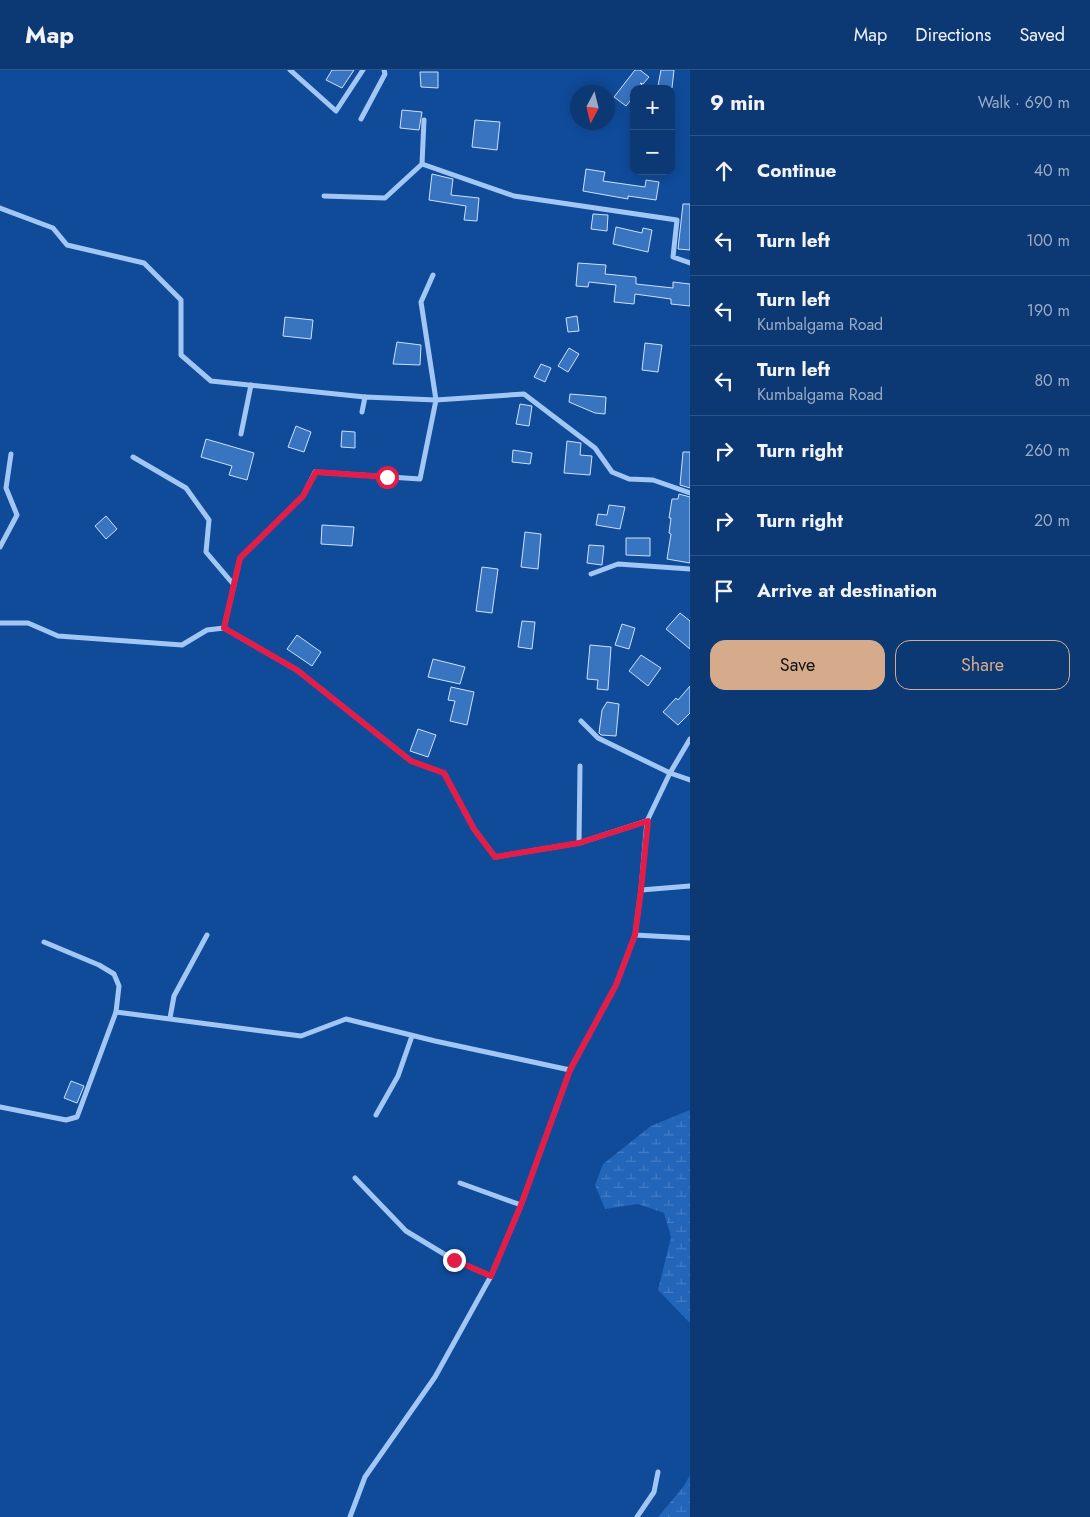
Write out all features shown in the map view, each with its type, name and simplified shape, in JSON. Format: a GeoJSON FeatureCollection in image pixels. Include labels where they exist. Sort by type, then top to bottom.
{"type":"FeatureCollection","features":[{"type":"Feature","properties":{"kind":"street"},"geometry":{"type":"LineString","coordinates":[[290,70],[336,111],[363,70]]}},
{"type":"Feature","properties":{"kind":"street"},"geometry":{"type":"LineString","coordinates":[[361,119],[385,74],[384,70]]}},
{"type":"Feature","properties":{"kind":"street"},"geometry":{"type":"LineString","coordinates":[[324,196],[385,198],[422,164],[424,120]]}},
{"type":"Feature","properties":{"kind":"street"},"geometry":{"type":"LineString","coordinates":[[422,164],[514,196],[677,220],[672,257],[690,263]]}},
{"type":"Feature","properties":{"kind":"street"},"geometry":{"type":"LineString","coordinates":[[0,208],[53,228],[67,245],[144,263],[181,300],[181,355],[210,381],[365,396],[436,400],[524,394],[595,448],[612,472],[630,479],[653,480],[690,493]]}},
{"type":"Feature","properties":{"kind":"street"},"geometry":{"type":"LineString","coordinates":[[224,628],[240,558],[303,496],[316,472],[420,479],[436,400],[421,302],[433,275]]}},
{"type":"Feature","properties":{"kind":"street"},"geometry":{"type":"LineString","coordinates":[[241,434],[251,385]]}},
{"type":"Feature","properties":{"kind":"street"},"geometry":{"type":"LineString","coordinates":[[362,412],[365,396]]}},
{"type":"Feature","properties":{"kind":"street"},"geometry":{"type":"LineString","coordinates":[[0,547],[16,515],[3,489],[11,454]]}},
{"type":"Feature","properties":{"kind":"street"},"geometry":{"type":"LineString","coordinates":[[133,457],[186,488],[209,520],[206,552],[234,585]]}},
{"type":"Feature","properties":{"kind":"street"},"geometry":{"type":"LineString","coordinates":[[591,574],[618,564],[690,569]]}},
{"type":"Feature","properties":{"kind":"street"},"geometry":{"type":"LineString","coordinates":[[0,623],[28,623],[58,636],[182,645],[207,630],[224,628],[297,670],[411,761],[444,773],[474,829],[495,857],[579,843],[648,821]]}},
{"type":"Feature","properties":{"kind":"street"},"geometry":{"type":"LineString","coordinates":[[581,721],[598,738],[670,773],[690,780]]}},
{"type":"Feature","properties":{"kind":"street"},"geometry":{"type":"LineString","coordinates":[[350,1517],[365,1477],[435,1378],[491,1276],[521,1205],[570,1070],[616,985],[635,935],[648,821],[670,773],[690,739]]}},
{"type":"Feature","properties":{"kind":"street"},"geometry":{"type":"LineString","coordinates":[[579,843],[580,766]]}},
{"type":"Feature","properties":{"kind":"street"},"geometry":{"type":"LineString","coordinates":[[641,890],[690,886]]}},
{"type":"Feature","properties":{"kind":"street"},"geometry":{"type":"LineString","coordinates":[[170,1018],[174,996],[207,935]]}},
{"type":"Feature","properties":{"kind":"street"},"geometry":{"type":"LineString","coordinates":[[635,935],[690,938]]}},
{"type":"Feature","properties":{"kind":"street"},"geometry":{"type":"LineString","coordinates":[[0,1107],[66,1120],[77,1117],[116,1012],[119,986],[114,974],[99,965],[44,942]]}},
{"type":"Feature","properties":{"kind":"street"},"geometry":{"type":"LineString","coordinates":[[116,1012],[301,1036],[346,1019],[412,1036],[570,1070]]}},
{"type":"Feature","properties":{"kind":"street"},"geometry":{"type":"LineString","coordinates":[[376,1115],[398,1076],[412,1036]]}},
{"type":"Feature","properties":{"kind":"street"},"geometry":{"type":"LineString","coordinates":[[355,1178],[406,1231],[454,1260],[491,1276]]}},
{"type":"Feature","properties":{"kind":"street"},"geometry":{"type":"LineString","coordinates":[[460,1183],[521,1205]]}},
{"type":"Feature","properties":{"kind":"street"},"geometry":{"type":"LineString","coordinates":[[637,1517],[654,1492],[658,1472]]}},
{"type":"Feature","properties":{"kind":"green space"},"geometry":{"type":"Polygon","coordinates":[[[690,1110],[690,1323],[658,1290],[671,1237],[664,1213],[638,1204],[605,1209],[595,1185],[603,1164],[651,1126],[690,1110]]]}},
{"type":"Feature","properties":{"kind":"green space"},"geometry":{"type":"Polygon","coordinates":[[[690,1475],[690,1517],[658,1517],[684,1486],[690,1475]]]}},
{"type":"Feature","properties":{"kind":"building"},"geometry":{"type":"Polygon","coordinates":[[[332,70],[354,70],[342,88],[326,80],[332,70]]]}},
{"type":"Feature","properties":{"kind":"building"},"geometry":{"type":"Polygon","coordinates":[[[635,70],[640,70],[649,77],[643,84],[640,83],[642,85],[630,85],[630,101],[626,106],[615,96],[635,70]]]}},
{"type":"Feature","properties":{"kind":"building"},"geometry":{"type":"Polygon","coordinates":[[[661,70],[674,70],[672,85],[658,85],[661,70]]]}},
{"type":"Feature","properties":{"kind":"building"},"geometry":{"type":"Polygon","coordinates":[[[420,72],[438,72],[438,88],[421,87],[420,72]]]}},
{"type":"Feature","properties":{"kind":"building"},"geometry":{"type":"Polygon","coordinates":[[[402,110],[422,112],[419,130],[400,128],[402,110]]]}},
{"type":"Feature","properties":{"kind":"building"},"geometry":{"type":"Polygon","coordinates":[[[475,120],[500,122],[497,150],[472,147],[475,120]]]}},
{"type":"Feature","properties":{"kind":"building"},"geometry":{"type":"Polygon","coordinates":[[[586,169],[605,172],[603,181],[645,187],[646,180],[659,182],[656,200],[628,196],[628,199],[583,191],[586,169]]]}},
{"type":"Feature","properties":{"kind":"building"},"geometry":{"type":"Polygon","coordinates":[[[432,174],[453,179],[451,195],[479,198],[477,221],[464,220],[466,206],[429,200],[432,174]]]}},
{"type":"Feature","properties":{"kind":"building"},"geometry":{"type":"Polygon","coordinates":[[[683,204],[690,204],[690,250],[678,249],[683,204]]]}},
{"type":"Feature","properties":{"kind":"building"},"geometry":{"type":"Polygon","coordinates":[[[593,214],[608,215],[607,231],[591,229],[593,214]]]}},
{"type":"Feature","properties":{"kind":"building"},"geometry":{"type":"Polygon","coordinates":[[[616,227],[642,233],[643,228],[652,230],[648,252],[613,244],[616,227]]]}},
{"type":"Feature","properties":{"kind":"building"},"geometry":{"type":"Polygon","coordinates":[[[578,263],[606,265],[605,274],[636,277],[636,284],[673,288],[673,282],[690,284],[690,306],[671,304],[671,299],[635,294],[634,304],[614,302],[616,285],[589,282],[588,287],[576,286],[578,263]]]}},
{"type":"Feature","properties":{"kind":"building"},"geometry":{"type":"Polygon","coordinates":[[[577,316],[579,331],[568,332],[566,318],[577,316]]]}},
{"type":"Feature","properties":{"kind":"building"},"geometry":{"type":"Polygon","coordinates":[[[285,317],[313,320],[311,339],[283,336],[285,317]]]}},
{"type":"Feature","properties":{"kind":"building"},"geometry":{"type":"Polygon","coordinates":[[[397,342],[421,345],[420,365],[393,364],[397,342]]]}},
{"type":"Feature","properties":{"kind":"building"},"geometry":{"type":"Polygon","coordinates":[[[645,343],[662,345],[658,372],[642,370],[645,343]]]}},
{"type":"Feature","properties":{"kind":"building"},"geometry":{"type":"Polygon","coordinates":[[[569,348],[579,354],[568,372],[558,366],[569,348]]]}},
{"type":"Feature","properties":{"kind":"building"},"geometry":{"type":"Polygon","coordinates":[[[541,364],[551,368],[545,382],[534,377],[541,364]]]}},
{"type":"Feature","properties":{"kind":"building"},"geometry":{"type":"Polygon","coordinates":[[[570,394],[606,397],[605,414],[595,413],[569,402],[570,394]]]}},
{"type":"Feature","properties":{"kind":"building"},"geometry":{"type":"Polygon","coordinates":[[[520,404],[532,406],[529,426],[516,424],[520,404]]]}},
{"type":"Feature","properties":{"kind":"building"},"geometry":{"type":"Polygon","coordinates":[[[296,426],[311,432],[304,452],[288,447],[296,426]]]}},
{"type":"Feature","properties":{"kind":"building"},"geometry":{"type":"Polygon","coordinates":[[[342,431],[355,432],[355,448],[341,447],[342,431]]]}},
{"type":"Feature","properties":{"kind":"building"},"geometry":{"type":"Polygon","coordinates":[[[206,439],[254,453],[247,480],[229,475],[232,466],[201,457],[206,439]]]}},
{"type":"Feature","properties":{"kind":"building"},"geometry":{"type":"Polygon","coordinates":[[[567,441],[581,443],[580,455],[592,456],[590,475],[564,473],[567,441]]]}},
{"type":"Feature","properties":{"kind":"building"},"geometry":{"type":"Polygon","coordinates":[[[513,450],[532,453],[530,464],[512,462],[513,450]]]}},
{"type":"Feature","properties":{"kind":"building"},"geometry":{"type":"Polygon","coordinates":[[[683,452],[690,452],[690,488],[680,485],[683,452]]]}},
{"type":"Feature","properties":{"kind":"building"},"geometry":{"type":"Polygon","coordinates":[[[679,494],[690,497],[690,563],[667,559],[671,534],[669,533],[671,518],[669,518],[672,499],[678,499],[679,494]]]}},
{"type":"Feature","properties":{"kind":"building"},"geometry":{"type":"Polygon","coordinates":[[[609,505],[625,507],[620,529],[596,525],[598,514],[607,515],[609,505]]]}},
{"type":"Feature","properties":{"kind":"building"},"geometry":{"type":"Polygon","coordinates":[[[106,516],[117,529],[106,539],[95,526],[106,516]]]}},
{"type":"Feature","properties":{"kind":"building"},"geometry":{"type":"Polygon","coordinates":[[[322,525],[354,527],[352,546],[321,544],[322,525]]]}},
{"type":"Feature","properties":{"kind":"building"},"geometry":{"type":"Polygon","coordinates":[[[525,532],[541,534],[538,569],[521,567],[525,532]]]}},
{"type":"Feature","properties":{"kind":"building"},"geometry":{"type":"Polygon","coordinates":[[[626,538],[650,538],[650,556],[626,555],[626,538]]]}},
{"type":"Feature","properties":{"kind":"building"},"geometry":{"type":"Polygon","coordinates":[[[589,545],[604,546],[602,565],[587,563],[589,545]]]}},
{"type":"Feature","properties":{"kind":"building"},"geometry":{"type":"Polygon","coordinates":[[[482,567],[498,569],[492,613],[476,611],[482,567]]]}},
{"type":"Feature","properties":{"kind":"building"},"geometry":{"type":"Polygon","coordinates":[[[680,613],[690,621],[690,649],[666,629],[680,613]]]}},
{"type":"Feature","properties":{"kind":"building"},"geometry":{"type":"Polygon","coordinates":[[[522,621],[535,622],[532,649],[518,647],[522,621]]]}},
{"type":"Feature","properties":{"kind":"building"},"geometry":{"type":"Polygon","coordinates":[[[622,624],[635,628],[629,649],[615,645],[622,624]]]}},
{"type":"Feature","properties":{"kind":"building"},"geometry":{"type":"Polygon","coordinates":[[[297,635],[321,652],[312,666],[287,649],[297,635]]]}},
{"type":"Feature","properties":{"kind":"building"},"geometry":{"type":"Polygon","coordinates":[[[590,645],[611,647],[608,690],[597,689],[598,680],[587,679],[590,645]]]}},
{"type":"Feature","properties":{"kind":"building"},"geometry":{"type":"Polygon","coordinates":[[[641,655],[661,668],[648,686],[629,671],[641,655]]]}},
{"type":"Feature","properties":{"kind":"building"},"geometry":{"type":"Polygon","coordinates":[[[433,659],[465,667],[460,684],[428,677],[433,659]]]}},
{"type":"Feature","properties":{"kind":"building"},"geometry":{"type":"Polygon","coordinates":[[[690,686],[690,713],[678,725],[663,712],[676,698],[678,700],[690,686]]]}},
{"type":"Feature","properties":{"kind":"building"},"geometry":{"type":"Polygon","coordinates":[[[451,687],[474,692],[467,725],[450,721],[455,701],[448,700],[451,687]]]}},
{"type":"Feature","properties":{"kind":"building"},"geometry":{"type":"Polygon","coordinates":[[[607,702],[619,704],[616,736],[601,735],[599,733],[602,710],[607,702]]]}},
{"type":"Feature","properties":{"kind":"building"},"geometry":{"type":"Polygon","coordinates":[[[418,729],[436,735],[428,757],[410,751],[418,729]]]}},
{"type":"Feature","properties":{"kind":"building"},"geometry":{"type":"Polygon","coordinates":[[[71,1081],[84,1086],[77,1103],[64,1098],[71,1081]]]}},
{"type":"Feature","properties":{"kind":"route"},"geometry":{"type":"LineString","coordinates":[[387,477],[316,472],[303,496],[240,558],[224,628],[297,670],[411,761],[444,773],[474,829],[495,857],[579,843],[648,821],[635,935],[616,985],[570,1070],[521,1205],[491,1276],[454,1260]]}}]}
